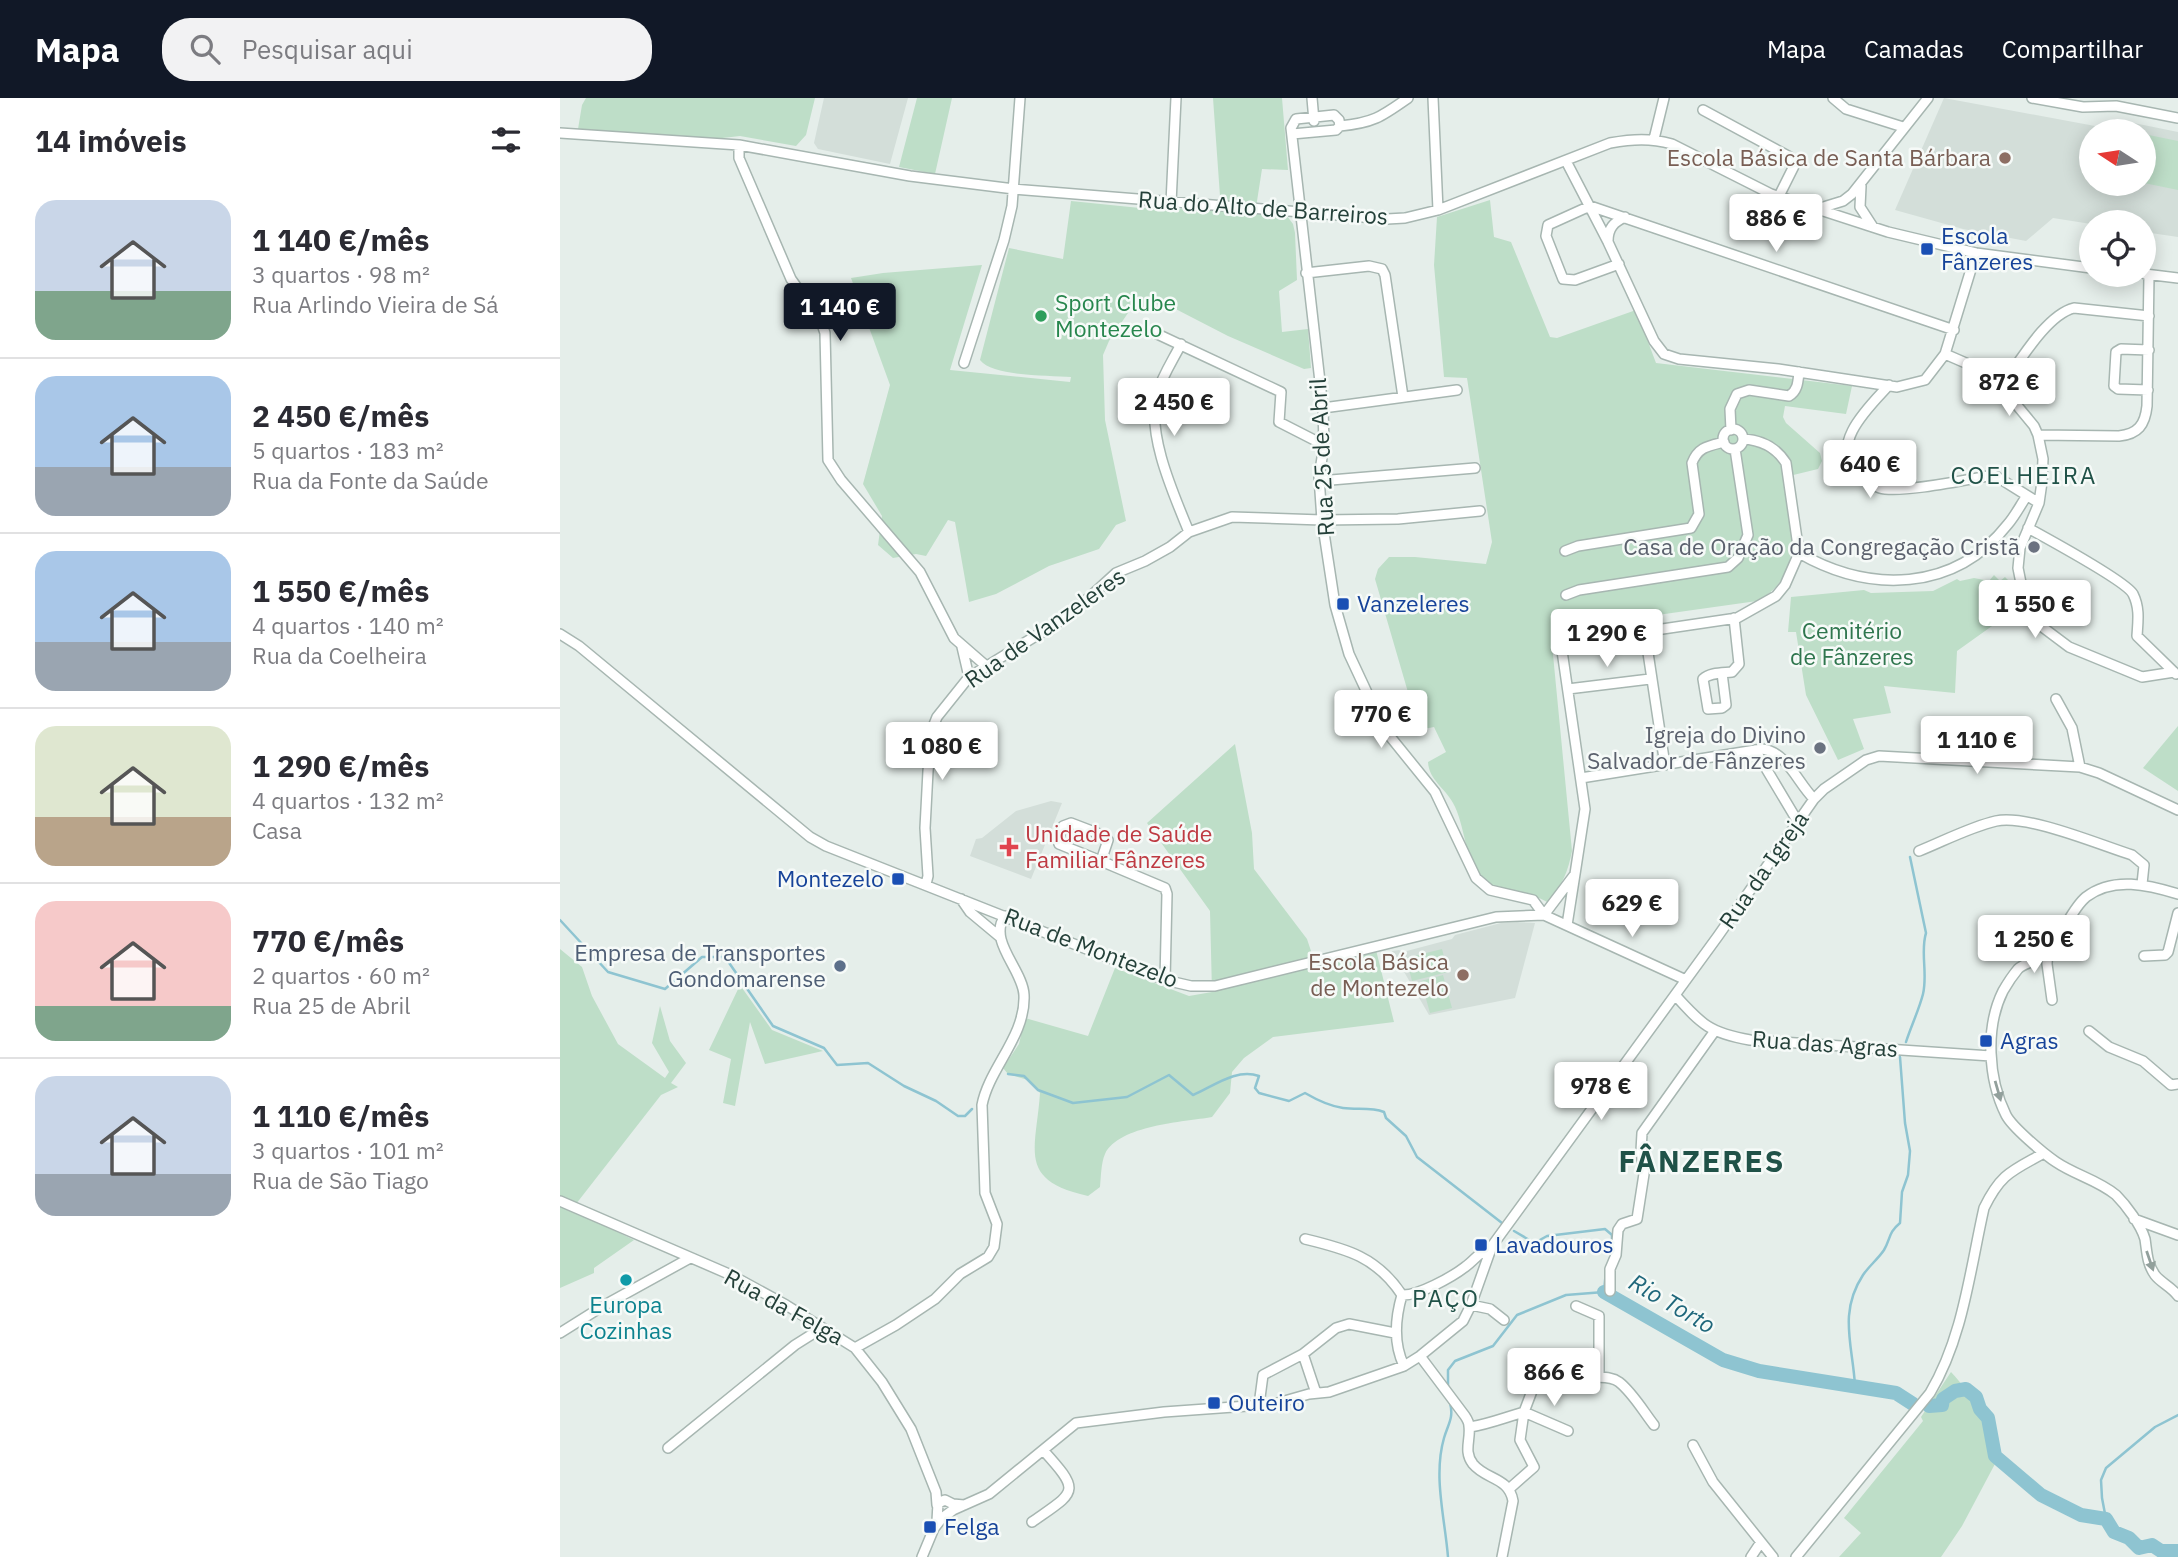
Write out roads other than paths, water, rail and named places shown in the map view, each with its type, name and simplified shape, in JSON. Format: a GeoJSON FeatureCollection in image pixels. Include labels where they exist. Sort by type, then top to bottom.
{"type":"FeatureCollection","features":[{"type":"Feature","properties":{"kind":"street"},"geometry":{"type":"LineString","coordinates":[[964,363],[1004,240],[1014,188],[1020,98]]}},
{"type":"Feature","properties":{"kind":"street"},"geometry":{"type":"LineString","coordinates":[[1171,203],[1176,98]]}},
{"type":"Feature","properties":{"kind":"street"},"geometry":{"type":"LineString","coordinates":[[1312,98],[1316,132]]}},
{"type":"Feature","properties":{"kind":"street"},"geometry":{"type":"LineString","coordinates":[[1340,126],[1334,115],[1296,119],[1291,128],[1292,134],[1364,124],[1377,120],[1408,98]]}},
{"type":"Feature","properties":{"kind":"street"},"geometry":{"type":"LineString","coordinates":[[1433,98],[1438,210]]}},
{"type":"Feature","properties":{"kind":"street"},"geometry":{"type":"LineString","coordinates":[[1654,139],[1664,98]]}},
{"type":"Feature","properties":{"kind":"street"},"geometry":{"type":"LineString","coordinates":[[1833,98],[1846,109],[1903,127]]}},
{"type":"Feature","properties":{"kind":"street"},"geometry":{"type":"LineString","coordinates":[[1816,209],[1843,201],[1861,185],[1927,98]]}},
{"type":"Feature","properties":{"kind":"street"},"geometry":{"type":"LineString","coordinates":[[2032,98],[2083,107],[2116,106],[2178,118]]}},
{"type":"Feature","properties":{"kind":"street"},"geometry":{"type":"LineString","coordinates":[[1703,110],[1790,157],[1794,166],[1779,197]]}},
{"type":"Feature","properties":{"kind":"street","name":"Rua do Alto de Barreiros"},"geometry":{"type":"LineString","coordinates":[[560,133],[739,145],[910,176],[1014,188],[1387,219],[1405,218],[1438,210],[1610,143],[1636,138],[1654,139],[1672,144],[1779,197],[1874,228],[1976,253],[2079,266]]}},
{"type":"Feature","properties":{"kind":"street","name":"Rua 25 de Abril"},"geometry":{"type":"LineString","coordinates":[[1292,134],[1323,408],[1324,445],[1320,481],[1322,520],[1341,630],[1349,654],[1384,729],[1435,792],[1476,878],[1490,890],[1533,900],[1544,915]]}},
{"type":"Feature","properties":{"kind":"street"},"geometry":{"type":"LineString","coordinates":[[739,145],[739,158],[791,279],[815,312],[825,333],[828,460],[841,480],[920,572],[939,613],[962,647],[985,665]]}},
{"type":"Feature","properties":{"kind":"street"},"geometry":{"type":"LineString","coordinates":[[1566,161],[1619,264],[1654,341],[1664,354],[1679,359],[1889,385],[1912,384],[1925,380],[1945,354],[1976,253]]}},
{"type":"Feature","properties":{"kind":"street"},"geometry":{"type":"LineString","coordinates":[[1861,185],[1860,206],[1874,228]]}},
{"type":"Feature","properties":{"kind":"street"},"geometry":{"type":"LineString","coordinates":[[1843,201],[1860,206]]}},
{"type":"Feature","properties":{"kind":"street"},"geometry":{"type":"LineString","coordinates":[[1619,264],[1576,280],[1563,279],[1546,230],[1553,222],[1590,206],[1954,330]]}},
{"type":"Feature","properties":{"kind":"street"},"geometry":{"type":"LineString","coordinates":[[1608,242],[1609,230],[1614,223],[1625,217]]}},
{"type":"Feature","properties":{"kind":"street"},"geometry":{"type":"LineString","coordinates":[[1306,273],[1369,266],[1382,269],[1403,397]]}},
{"type":"Feature","properties":{"kind":"street"},"geometry":{"type":"LineString","coordinates":[[2156,275],[2178,278]]}},
{"type":"Feature","properties":{"kind":"street"},"geometry":{"type":"LineString","coordinates":[[2038,435],[2130,435],[2141,427],[2146,419],[2148,390],[2147,287]]}},
{"type":"Feature","properties":{"kind":"street"},"geometry":{"type":"LineString","coordinates":[[2002,386],[2049,324],[2064,311],[2074,308],[2149,316]]}},
{"type":"Feature","properties":{"kind":"street"},"geometry":{"type":"LineString","coordinates":[[1153,331],[1280,392],[1279,422],[1324,445]]}},
{"type":"Feature","properties":{"kind":"street"},"geometry":{"type":"LineString","coordinates":[[1181,344],[1157,396],[1154,420],[1173,494],[1189,532]]}},
{"type":"Feature","properties":{"kind":"street"},"geometry":{"type":"LineString","coordinates":[[2148,350],[2121,349],[2116,352],[2114,386],[2118,389],[2148,390]]}},
{"type":"Feature","properties":{"kind":"street"},"geometry":{"type":"LineString","coordinates":[[1945,354],[1991,374],[2038,435],[2043,459],[2039,503],[2018,557],[2018,575],[2024,598],[2041,626],[2069,647],[2142,677],[2176,673]]}},
{"type":"Feature","properties":{"kind":"street"},"geometry":{"type":"LineString","coordinates":[[1731,430],[1730,409],[1737,394],[1749,390],[1789,396],[1794,394],[1797,387],[1799,372]]}},
{"type":"Feature","properties":{"kind":"street"},"geometry":{"type":"LineString","coordinates":[[1889,385],[1864,413],[1850,435],[1847,452],[1853,469],[1865,480],[1881,488],[1904,488],[1994,475],[2039,503]]}},
{"type":"Feature","properties":{"kind":"street"},"geometry":{"type":"LineString","coordinates":[[1323,408],[1457,390]]}},
{"type":"Feature","properties":{"kind":"street"},"geometry":{"type":"LineString","coordinates":[[1724,442],[1726,433],[1731,430],[1738,431],[1743,439]]}},
{"type":"Feature","properties":{"kind":"street"},"geometry":{"type":"LineString","coordinates":[[1735,449],[1741,445],[1743,439]]}},
{"type":"Feature","properties":{"kind":"street"},"geometry":{"type":"LineString","coordinates":[[1567,925],[1585,808],[1561,644],[1734,618],[1776,596],[1799,553],[1786,463],[1771,447],[1756,440],[1743,439]]}},
{"type":"Feature","properties":{"kind":"street"},"geometry":{"type":"LineString","coordinates":[[1724,442],[1735,449]]}},
{"type":"Feature","properties":{"kind":"street"},"geometry":{"type":"LineString","coordinates":[[1565,551],[1577,546],[1690,528],[1699,514],[1692,463],[1698,450],[1724,442]]}},
{"type":"Feature","properties":{"kind":"street"},"geometry":{"type":"LineString","coordinates":[[1566,595],[1579,590],[1728,567],[1738,558],[1748,535],[1735,449]]}},
{"type":"Feature","properties":{"kind":"street"},"geometry":{"type":"LineString","coordinates":[[1320,481],[1475,468]]}},
{"type":"Feature","properties":{"kind":"street"},"geometry":{"type":"LineString","coordinates":[[1799,553],[1819,564],[1866,579],[1898,581],[1925,578],[1955,567],[1982,550],[2008,525],[2026,497]]}},
{"type":"Feature","properties":{"kind":"street","name":"Rua de Vanzeleres"},"geometry":{"type":"LineString","coordinates":[[926,884],[928,771],[933,727],[937,717],[969,677],[1070,615],[1116,573],[1170,547],[1189,532],[1232,517],[1398,519],[1480,512]]}},
{"type":"Feature","properties":{"kind":"street"},"geometry":{"type":"LineString","coordinates":[[2028,528],[2077,555],[2132,591],[2139,608],[2137,636],[2176,673]]}},
{"type":"Feature","properties":{"kind":"street"},"geometry":{"type":"LineString","coordinates":[[1722,673],[1732,671],[1739,664],[1734,618]]}},
{"type":"Feature","properties":{"kind":"street"},"geometry":{"type":"LineString","coordinates":[[1645,633],[1664,765]]}},
{"type":"Feature","properties":{"kind":"street","name":"Rua de Montezelo"},"geometry":{"type":"LineString","coordinates":[[560,635],[579,646],[810,837],[826,846],[1165,980],[1191,986],[1215,986],[1496,917],[1544,915],[1686,980]]}},
{"type":"Feature","properties":{"kind":"street"},"geometry":{"type":"LineString","coordinates":[[962,647],[969,677]]}},
{"type":"Feature","properties":{"kind":"street"},"geometry":{"type":"LineString","coordinates":[[1568,689],[1650,679]]}},
{"type":"Feature","properties":{"kind":"street"},"geometry":{"type":"LineString","coordinates":[[2056,699],[2072,728],[2080,767]]}},
{"type":"Feature","properties":{"kind":"street"},"geometry":{"type":"LineString","coordinates":[[1581,778],[1762,748],[1775,752],[1785,760],[1814,799]]}},
{"type":"Feature","properties":{"kind":"street"},"geometry":{"type":"LineString","coordinates":[[1755,750],[1798,822]]}},
{"type":"Feature","properties":{"kind":"street","name":"Rua da Igreja"},"geometry":{"type":"LineString","coordinates":[[1492,1246],[1814,799],[1866,760],[1879,756],[2080,767],[2178,810]]}},
{"type":"Feature","properties":{"kind":"street"},"geometry":{"type":"LineString","coordinates":[[1919,850],[1996,821],[2011,820],[2036,825],[2132,855],[2144,865],[2143,884]]}},
{"type":"Feature","properties":{"kind":"street"},"geometry":{"type":"LineString","coordinates":[[1101,862],[1108,844],[1105,836],[1071,823],[1063,826],[1059,844],[1101,862],[1165,888],[1165,980]]}},
{"type":"Feature","properties":{"kind":"street"},"geometry":{"type":"LineString","coordinates":[[1544,915],[1576,874]]}},
{"type":"Feature","properties":{"kind":"street"},"geometry":{"type":"LineString","coordinates":[[2178,894],[2143,884],[2108,888],[2085,898],[2048,948],[2036,959],[2019,968],[2003,991],[1993,1019],[1991,1056],[1998,1093],[2007,1117],[2044,1153],[2072,1172],[2100,1184],[2117,1197],[2144,1237],[2147,1258],[2156,1276],[2178,1296]]}},
{"type":"Feature","properties":{"kind":"street"},"geometry":{"type":"LineString","coordinates":[[959,897],[970,912],[1000,937]]}},
{"type":"Feature","properties":{"kind":"street"},"geometry":{"type":"LineString","coordinates":[[2144,956],[2165,955],[2168,952],[2178,913]]}},
{"type":"Feature","properties":{"kind":"street"},"geometry":{"type":"LineString","coordinates":[[855,1348],[936,1299],[960,1274],[988,1257],[994,1247],[997,1224],[985,1193],[982,1105],[984,1093],[1009,1050],[1024,995],[1000,937],[999,926],[1005,916]]}},
{"type":"Feature","properties":{"kind":"street"},"geometry":{"type":"LineString","coordinates":[[2048,948],[2047,964],[2052,1000]]}},
{"type":"Feature","properties":{"kind":"street","name":"Rua das Agras"},"geometry":{"type":"LineString","coordinates":[[1675,995],[1697,1020],[1714,1032],[1750,1040],[1991,1056]]}},
{"type":"Feature","properties":{"kind":"street"},"geometry":{"type":"LineString","coordinates":[[2089,1031],[2109,1047],[2143,1061],[2171,1085],[2178,1084]]}},
{"type":"Feature","properties":{"kind":"street"},"geometry":{"type":"LineString","coordinates":[[1610,1291],[1610,1269],[1616,1255],[1619,1230],[1622,1224],[1637,1219],[1644,1174],[1642,1133],[1714,1032]]}},
{"type":"Feature","properties":{"kind":"street"},"geometry":{"type":"LineString","coordinates":[[1796,1557],[1930,1393],[1944,1371],[1953,1348],[1984,1208],[1993,1190],[2007,1172],[2044,1153]]}},
{"type":"Feature","properties":{"kind":"street","name":"Rua da Felga"},"geometry":{"type":"LineString","coordinates":[[560,1201],[732,1275],[855,1348],[872,1367],[911,1429],[944,1508]]}},
{"type":"Feature","properties":{"kind":"street"},"geometry":{"type":"LineString","coordinates":[[2133,1218],[2178,1235]]}},
{"type":"Feature","properties":{"kind":"street"},"geometry":{"type":"LineString","coordinates":[[1305,1239],[1349,1250],[1364,1258],[1394,1282],[1402,1295],[1395,1333],[1404,1366]]}},
{"type":"Feature","properties":{"kind":"street"},"geometry":{"type":"LineString","coordinates":[[1402,1295],[1413,1295],[1444,1280],[1466,1267],[1482,1250],[1492,1246]]}},
{"type":"Feature","properties":{"kind":"street"},"geometry":{"type":"LineString","coordinates":[[922,1557],[944,1508],[969,1504],[989,1494],[1076,1423],[1164,1412],[1259,1405],[1329,1392],[1404,1366],[1456,1327],[1471,1306],[1492,1246]]}},
{"type":"Feature","properties":{"kind":"street"},"geometry":{"type":"LineString","coordinates":[[560,1332],[690,1258]]}},
{"type":"Feature","properties":{"kind":"street"},"geometry":{"type":"LineString","coordinates":[[1471,1306],[1490,1309],[1504,1320]]}},
{"type":"Feature","properties":{"kind":"street"},"geometry":{"type":"LineString","coordinates":[[1576,1306],[1599,1316],[1599,1377]]}},
{"type":"Feature","properties":{"kind":"street"},"geometry":{"type":"LineString","coordinates":[[1259,1405],[1263,1375],[1303,1354],[1336,1328],[1349,1324],[1395,1333]]}},
{"type":"Feature","properties":{"kind":"street"},"geometry":{"type":"LineString","coordinates":[[668,1448],[795,1345],[822,1328]]}},
{"type":"Feature","properties":{"kind":"street"},"geometry":{"type":"LineString","coordinates":[[1303,1354],[1316,1393]]}},
{"type":"Feature","properties":{"kind":"street"},"geometry":{"type":"LineString","coordinates":[[1420,1356],[1458,1405],[1470,1427],[1467,1453],[1474,1465],[1485,1474],[1497,1478],[1509,1489],[1513,1501],[1502,1557]]}},
{"type":"Feature","properties":{"kind":"street"},"geometry":{"type":"LineString","coordinates":[[1527,1361],[1542,1376]]}},
{"type":"Feature","properties":{"kind":"street"},"geometry":{"type":"LineString","coordinates":[[1509,1489],[1534,1467],[1520,1440],[1524,1412],[1535,1383],[1542,1376],[1567,1372],[1610,1377],[1630,1393],[1654,1425]]}},
{"type":"Feature","properties":{"kind":"street"},"geometry":{"type":"LineString","coordinates":[[1470,1427],[1524,1412],[1568,1431]]}},
{"type":"Feature","properties":{"kind":"street"},"geometry":{"type":"LineString","coordinates":[[1693,1445],[1713,1482],[1773,1557]]}},
{"type":"Feature","properties":{"kind":"street"},"geometry":{"type":"LineString","coordinates":[[1032,1522],[1068,1495],[1068,1478],[1043,1451]]}},
{"type":"Feature","properties":{"kind":"street"},"geometry":{"type":"LineString","coordinates":[[1751,1557],[1761,1542]]}},
{"type":"Feature","properties":{"kind":"waterway"},"geometry":{"type":"LineString","coordinates":[[1906,1042],[1923,994],[1926,933],[1910,857]]}},
{"type":"Feature","properties":{"kind":"waterway"},"geometry":{"type":"LineString","coordinates":[[560,920],[608,972],[665,989],[702,957],[725,957],[773,1026],[824,1048],[837,1065],[868,1063],[958,1116],[965,1116],[972,1109]]}},
{"type":"Feature","properties":{"kind":"waterway"},"geometry":{"type":"LineString","coordinates":[[1855,1386],[1849,1330],[1851,1303],[1863,1275],[1884,1250],[1900,1223],[1902,1192],[1908,1175],[1910,1151],[1900,1057]]}},
{"type":"Feature","properties":{"kind":"waterway"},"geometry":{"type":"LineString","coordinates":[[1008,1074],[1024,1076],[1038,1090],[1073,1103],[1127,1097],[1169,1075],[1193,1095],[1225,1079],[1250,1074],[1259,1076],[1255,1088],[1259,1093],[1289,1101],[1305,1093],[1338,1107],[1379,1110],[1406,1136],[1417,1157],[1502,1223]]}},
{"type":"Feature","properties":{"kind":"waterway"},"geometry":{"type":"LineString","coordinates":[[1514,1231],[1531,1241],[1538,1241],[1547,1236],[1605,1229],[1612,1235],[1609,1261]]}},
{"type":"Feature","properties":{"kind":"waterway","name":"Rio Torto"},"geometry":{"type":"LineString","coordinates":[[1448,1386],[1448,1370],[1455,1361],[1493,1346],[1517,1315],[1566,1295],[1604,1292],[1606,1270]]}},
{"type":"Feature","properties":{"kind":"waterway","name":"Rio Torto"},"geometry":{"type":"LineString","coordinates":[[1604,1292],[1723,1360],[1759,1371],[1896,1393],[1913,1404]]}},
{"type":"Feature","properties":{"kind":"waterway","name":"Rio Torto"},"geometry":{"type":"LineString","coordinates":[[1929,1406],[1942,1405],[1943,1399],[1955,1391],[1966,1389],[1976,1397],[1980,1409],[1988,1418],[1995,1456],[2041,1495],[2081,1515],[2106,1519],[2114,1532],[2129,1538],[2139,1548],[2152,1545],[2161,1551],[2178,1551]]}},
{"type":"Feature","properties":{"kind":"waterway","name":"Rio Torto"},"geometry":{"type":"LineString","coordinates":[[1448,1557],[1440,1467],[1444,1438],[1451,1417],[1450,1403]]}},
{"type":"Feature","properties":{"kind":"waterway"},"geometry":{"type":"LineString","coordinates":[[2106,1519],[2101,1480],[2106,1468],[2155,1427],[2178,1415]]}},
{"type":"Feature","properties":{"kind":"place","name":"Escola Básica de Santa Bárbara"},"geometry":{"type":"Point","coordinates":[2005,158]}},
{"type":"Feature","properties":{"kind":"place","name":"Escola Fânzeres"},"geometry":{"type":"Point","coordinates":[1927,249]}},
{"type":"Feature","properties":{"kind":"place","name":"Sport Clube Montezelo"},"geometry":{"type":"Point","coordinates":[1041,316]}},
{"type":"Feature","properties":{"kind":"place","name":"Casa de Oração da Congregação Cristã"},"geometry":{"type":"Point","coordinates":[2034,547]}},
{"type":"Feature","properties":{"kind":"place","name":"Vanzeleres"},"geometry":{"type":"Point","coordinates":[1343,604]}},
{"type":"Feature","properties":{"kind":"place","name":"Igreja do Divino Salvador de Fânzeres"},"geometry":{"type":"Point","coordinates":[1820,748]}},
{"type":"Feature","properties":{"kind":"place","name":"Unidade de Saúde Familiar Fânzeres"},"geometry":{"type":"Point","coordinates":[1009,847]}},
{"type":"Feature","properties":{"kind":"place","name":"Montezelo"},"geometry":{"type":"Point","coordinates":[898,879]}},
{"type":"Feature","properties":{"kind":"place","name":"Empresa de Transportes Gondomarense"},"geometry":{"type":"Point","coordinates":[840,966]}},
{"type":"Feature","properties":{"kind":"place","name":"Escola Básica de Montezelo"},"geometry":{"type":"Point","coordinates":[1463,975]}},
{"type":"Feature","properties":{"kind":"place","name":"Agras"},"geometry":{"type":"Point","coordinates":[1986,1041]}},
{"type":"Feature","properties":{"kind":"place","name":"Lavadouros"},"geometry":{"type":"Point","coordinates":[1481,1245]}},
{"type":"Feature","properties":{"kind":"place","name":"Europa Cozinhas"},"geometry":{"type":"Point","coordinates":[626,1280]}},
{"type":"Feature","properties":{"kind":"place","name":"Outeiro"},"geometry":{"type":"Point","coordinates":[1214,1403]}},
{"type":"Feature","properties":{"kind":"place","name":"Felga"},"geometry":{"type":"Point","coordinates":[930,1527]}},
{"type":"Feature","properties":{"kind":"district","name":"COELHEIRA"},"geometry":{"type":"Point","coordinates":[2024,476]}},
{"type":"Feature","properties":{"kind":"district","name":"FÂNZERES"},"geometry":{"type":"Point","coordinates":[1702,1162]}},
{"type":"Feature","properties":{"kind":"district","name":"PAÇO"},"geometry":{"type":"Point","coordinates":[1446,1299]}},
{"type":"Feature","properties":{"kind":"park label","name":"Cemitério de Fânzeres"},"geometry":{"type":"Point","coordinates":[1852,644]}}]}
